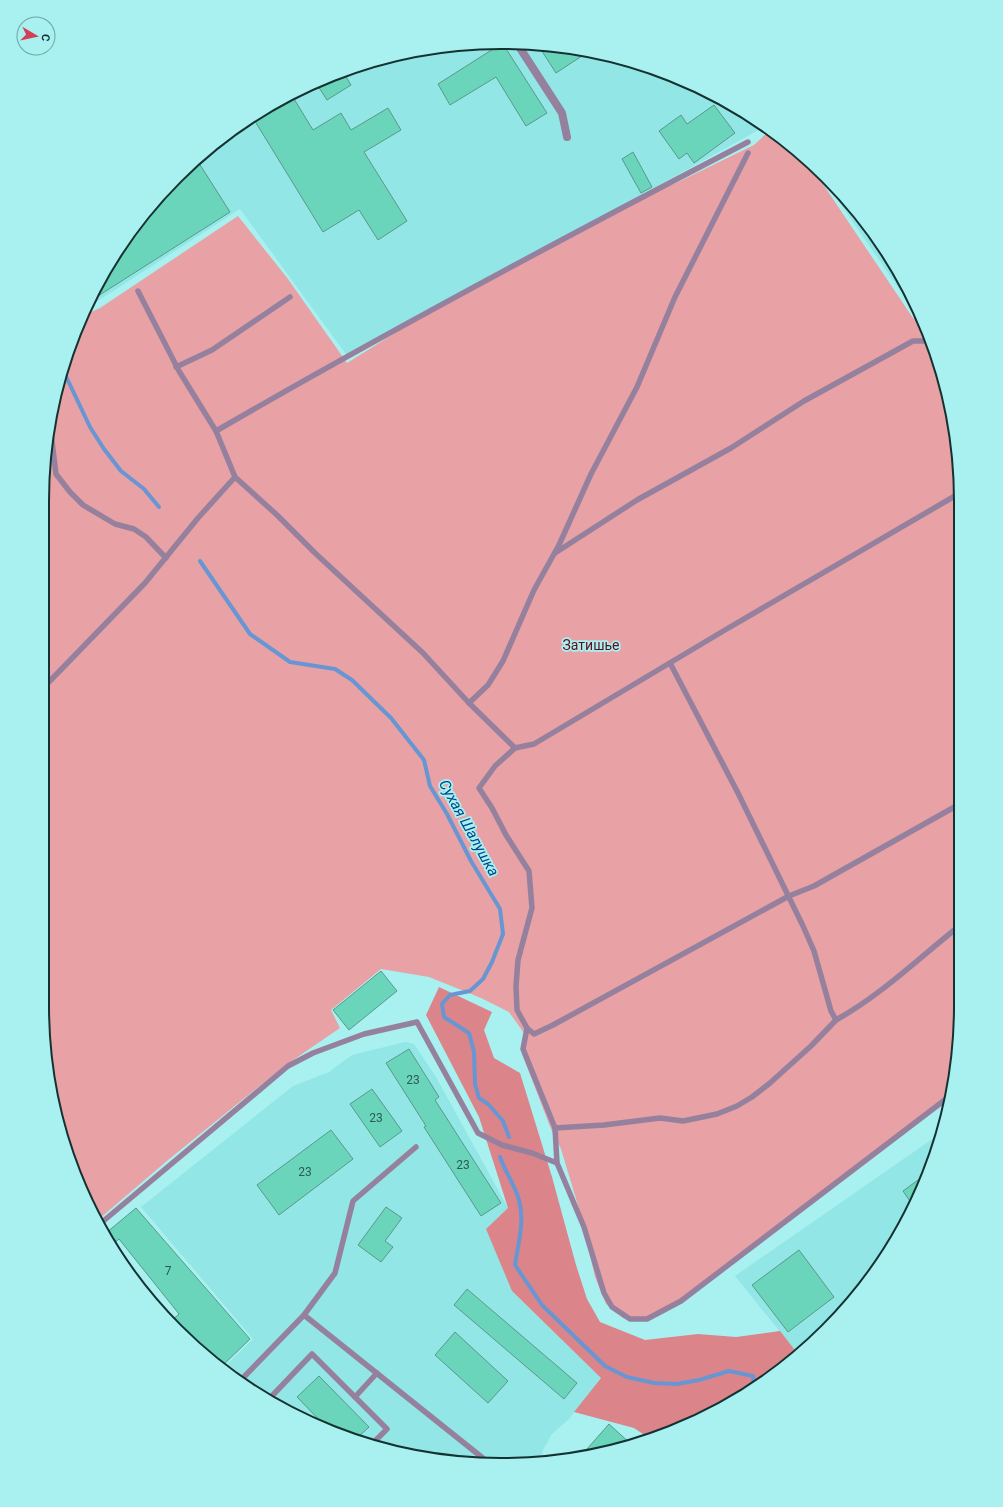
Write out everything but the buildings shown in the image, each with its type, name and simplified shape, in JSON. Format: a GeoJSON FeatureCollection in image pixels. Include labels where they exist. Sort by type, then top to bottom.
{"type":"FeatureCollection","features":[{"type":"Feature","properties":{"kind":"street"},"geometry":{"type":"LineString","coordinates":[[522,50],[562,113],[567,137]]}},
{"type":"Feature","properties":{"kind":"lane"},"geometry":{"type":"LineString","coordinates":[[216,431],[297,384],[435,308],[748,142]]}},
{"type":"Feature","properties":{"kind":"lane"},"geometry":{"type":"LineString","coordinates":[[469,703],[488,685],[503,661],[534,590],[554,553],[591,474],[637,387],[675,297],[748,153]]}},
{"type":"Feature","properties":{"kind":"lane"},"geometry":{"type":"LineString","coordinates":[[138,291],[176,366],[216,431],[235,477],[423,653],[469,703],[515,748]]}},
{"type":"Feature","properties":{"kind":"lane"},"geometry":{"type":"LineString","coordinates":[[176,366],[212,350],[290,298]]}},
{"type":"Feature","properties":{"kind":"lane"},"geometry":{"type":"LineString","coordinates":[[554,553],[637,500],[731,448],[804,401],[913,341],[925,341]]}},
{"type":"Feature","properties":{"kind":"lane"},"geometry":{"type":"LineString","coordinates":[[53,446],[56,474],[70,492],[83,505],[115,524],[134,529],[146,537],[166,558]]}},
{"type":"Feature","properties":{"kind":"lane"},"geometry":{"type":"LineString","coordinates":[[49,682],[145,583],[198,518],[235,477]]}},
{"type":"Feature","properties":{"kind":"lane"},"geometry":{"type":"LineString","coordinates":[[954,497],[534,744],[515,748],[495,766],[479,788],[529,871],[532,908],[518,960],[516,986],[517,1010],[526,1028],[534,1034],[789,896],[820,883],[954,807]]}},
{"type":"Feature","properties":{"kind":"lane"},"geometry":{"type":"LineString","coordinates":[[670,663],[738,793],[789,896],[814,951],[826,995],[836,1020]]}},
{"type":"Feature","properties":{"kind":"lane"},"geometry":{"type":"LineString","coordinates":[[555,1128],[604,1125],[660,1118],[682,1120],[717,1114],[736,1106],[752,1097],[770,1083],[811,1046],[836,1020],[885,987],[954,930]]}},
{"type":"Feature","properties":{"kind":"lane"},"geometry":{"type":"LineString","coordinates":[[104,1221],[288,1066],[313,1053],[364,1034],[417,1022],[478,1132],[502,1145],[532,1153],[557,1163]]}},
{"type":"Feature","properties":{"kind":"lane"},"geometry":{"type":"LineString","coordinates":[[526,1028],[523,1049],[555,1128],[557,1163],[584,1227],[604,1293],[612,1307],[630,1319],[647,1318],[681,1301],[944,1101]]}},
{"type":"Feature","properties":{"kind":"lane"},"geometry":{"type":"LineString","coordinates":[[244,1377],[304,1315],[334,1273],[353,1201],[416,1147]]}},
{"type":"Feature","properties":{"kind":"lane"},"geometry":{"type":"LineString","coordinates":[[304,1315],[482,1457]]}},
{"type":"Feature","properties":{"kind":"lane"},"geometry":{"type":"LineString","coordinates":[[272,1395],[312,1354],[387,1429],[376,1440]]}},
{"type":"Feature","properties":{"kind":"lane"},"geometry":{"type":"LineString","coordinates":[[355,1397],[377,1373]]}},
{"type":"Feature","properties":{"kind":"shaded area"},"geometry":{"type":"Polygon","coordinates":[[[502,49],[561,53],[590,58],[619,64],[675,83],[728,110],[759,130],[348,357],[240,209],[95,303],[125,250],[143,226],[161,203],[203,161],[250,125],[301,96],[328,83],[384,64],[442,53],[502,49]]]}},
{"type":"Feature","properties":{"kind":"shaded area"},"geometry":{"type":"Polygon","coordinates":[[[835,196],[878,250],[906,299],[835,196]]]}},
{"type":"Feature","properties":{"kind":"shaded area"},"geometry":{"type":"Polygon","coordinates":[[[439,987],[492,1012],[484,1030],[494,1058],[520,1073],[552,1177],[576,1265],[587,1299],[600,1322],[645,1340],[698,1334],[736,1337],[780,1331],[795,1350],[753,1382],[728,1397],[675,1424],[644,1435],[634,1428],[574,1412],[601,1378],[512,1291],[486,1229],[508,1208],[479,1117],[426,1015],[439,987]]]}},
{"type":"Feature","properties":{"kind":"shaded area"},"geometry":{"type":"Polygon","coordinates":[[[405,1042],[414,1044],[436,1077],[508,1208],[512,1291],[601,1378],[569,1419],[552,1434],[543,1450],[542,1456],[502,1458],[472,1457],[442,1454],[384,1443],[328,1424],[275,1397],[250,1382],[227,1365],[253,1339],[141,1207],[293,1086],[329,1072],[352,1055],[405,1042]]]}},
{"type":"Feature","properties":{"kind":"shaded area"},"geometry":{"type":"Polygon","coordinates":[[[934,1138],[920,1179],[893,1232],[878,1257],[842,1304],[795,1350],[735,1276],[934,1138]]]}},
{"type":"Feature","properties":{"kind":"green space","name":"Затишье"},"geometry":{"type":"Polygon","coordinates":[[[765,134],[800,161],[823,184],[913,318],[915,318],[939,384],[945,413],[950,442],[954,502],[954,1006],[950,1065],[943,1104],[734,1262],[652,1319],[632,1321],[623,1318],[606,1304],[595,1277],[580,1212],[561,1149],[551,1129],[522,1054],[524,1033],[509,1012],[481,998],[429,977],[381,969],[331,1010],[340,1028],[283,1067],[168,1160],[102,1217],[83,1179],[64,1123],[53,1065],[49,1006],[50,472],[53,442],[64,384],[83,328],[91,312],[100,308],[238,216],[288,279],[347,363],[435,308],[630,202],[676,183],[754,145],[765,134]]]}},
{"type":"Feature","properties":{"kind":"waterway","name":"Сухая Шалушка"},"geometry":{"type":"LineString","coordinates":[[66,377],[90,427],[104,449],[121,471],[144,489],[159,507]]}},
{"type":"Feature","properties":{"kind":"waterway","name":"Сухая Шалушка"},"geometry":{"type":"LineString","coordinates":[[200,561],[250,634],[290,662],[335,669],[352,680],[391,718],[424,760],[430,786],[447,814],[471,861],[500,909],[503,934],[492,962],[483,979],[470,991],[450,995],[442,1004],[444,1017],[469,1033],[474,1052],[475,1084],[479,1098],[488,1104],[503,1121],[509,1137]]}},
{"type":"Feature","properties":{"kind":"waterway","name":"Сухая Шалушка"},"geometry":{"type":"LineString","coordinates":[[500,1157],[513,1184],[521,1208],[521,1224],[515,1265],[542,1305],[605,1366],[627,1377],[654,1383],[677,1384],[699,1380],[729,1371],[753,1376],[753,1382]]}}]}
